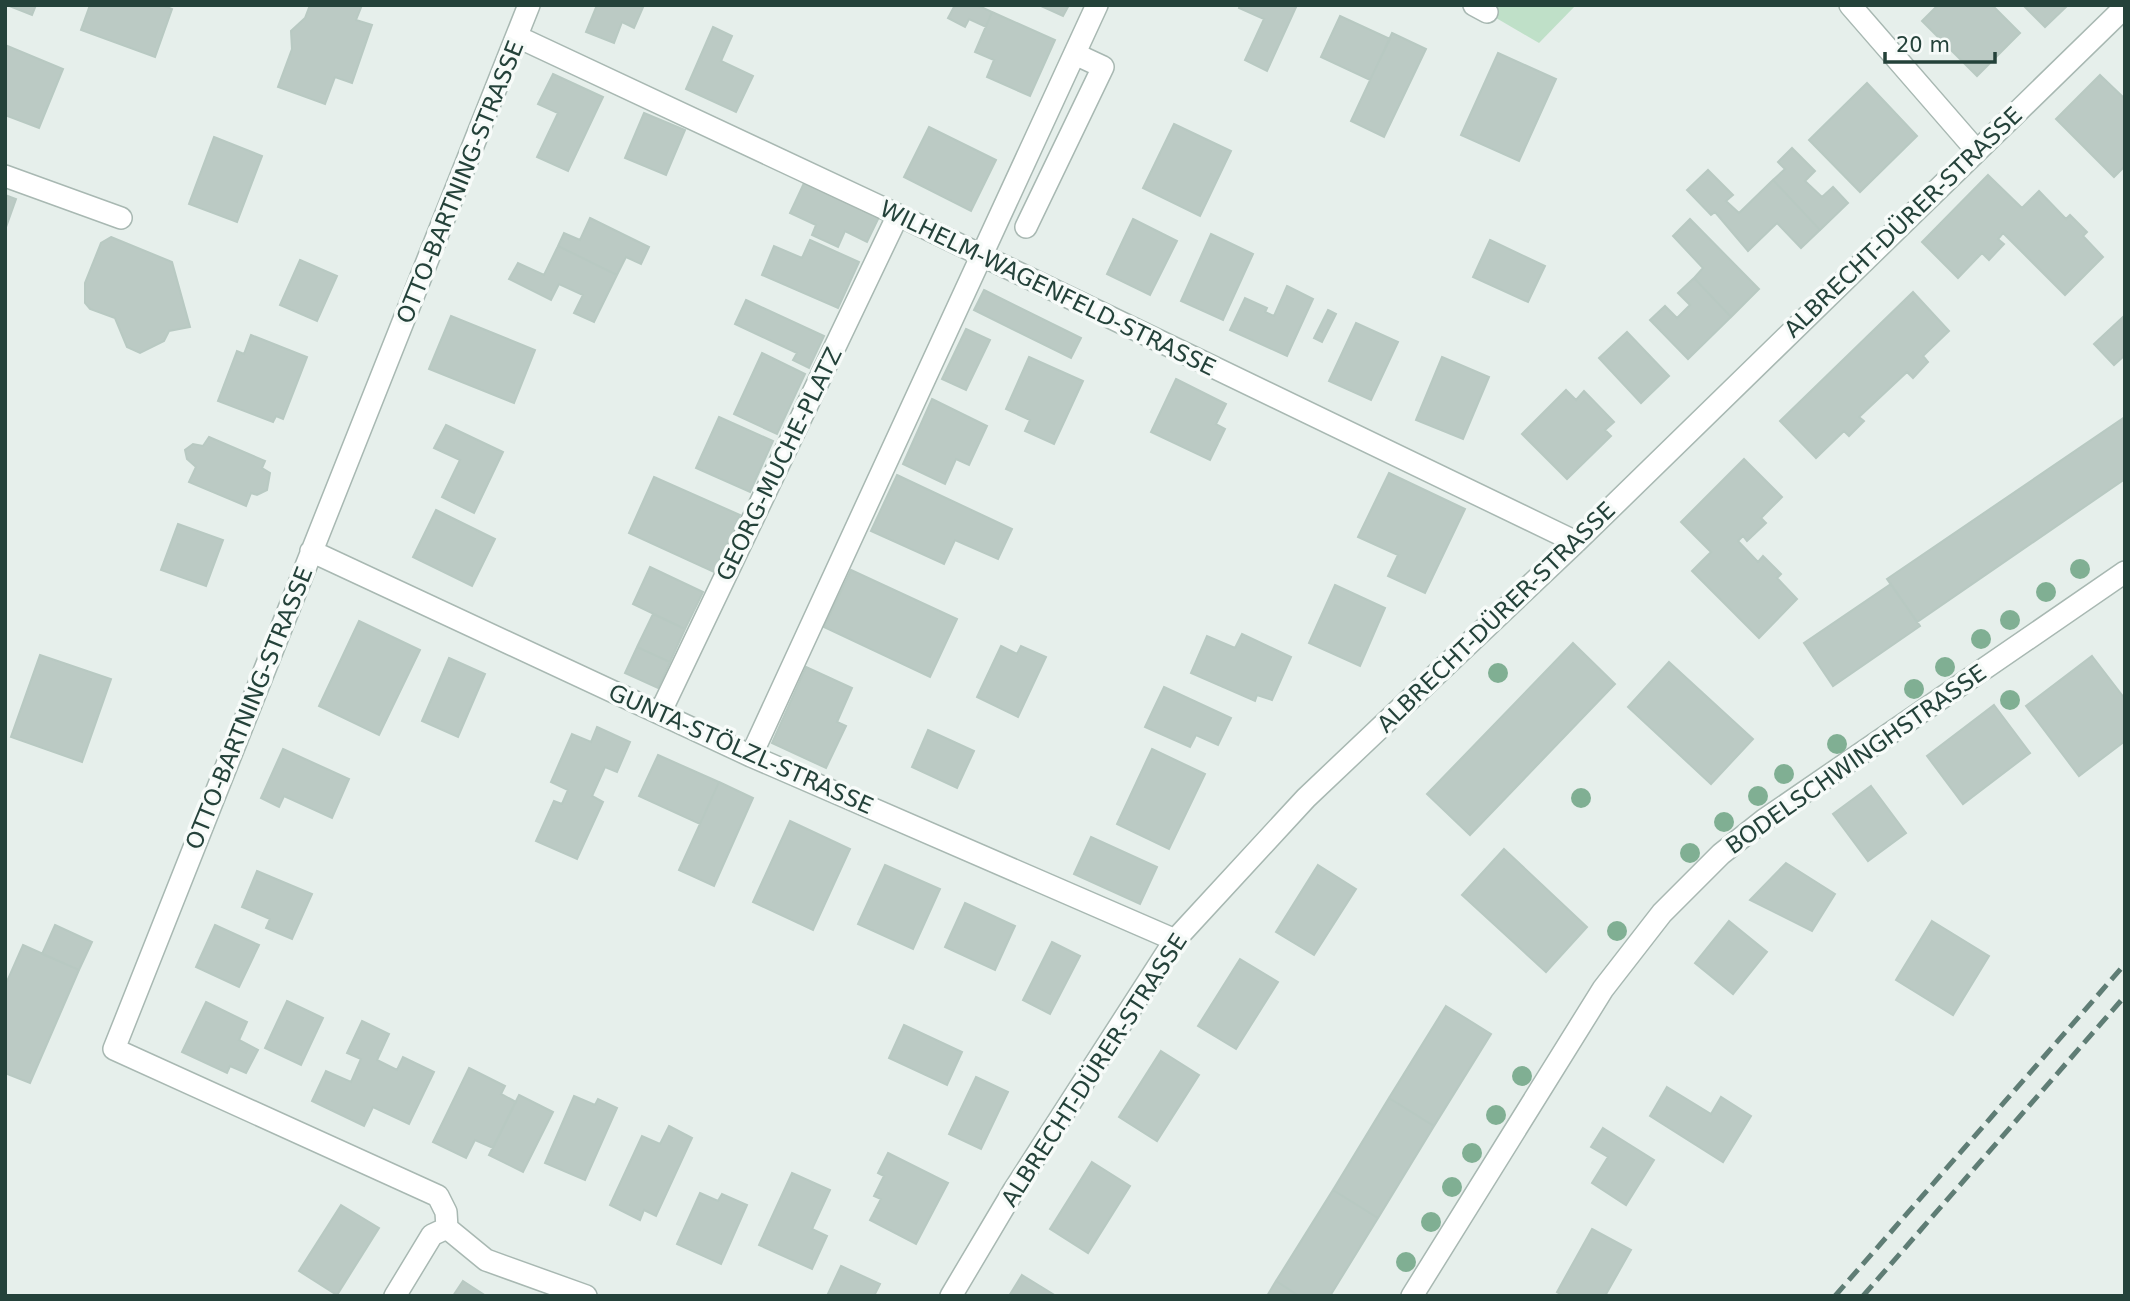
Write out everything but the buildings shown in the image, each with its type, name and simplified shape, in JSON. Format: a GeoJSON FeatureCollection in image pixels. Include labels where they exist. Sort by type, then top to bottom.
{"type":"FeatureCollection","features":[{"type":"Feature","properties":{"kind":"street","name":"OTTO-BARTNING-STRASSE"},"geometry":{"type":"LineString","coordinates":[[447,1228],[446,1212],[438,1196],[114,1049],[529,5]]}},
{"type":"Feature","properties":{"kind":"street"},"geometry":{"type":"LineString","coordinates":[[751,756],[1097,5]]}},
{"type":"Feature","properties":{"kind":"street"},"geometry":{"type":"LineString","coordinates":[[1850,5],[1976,150]]}},
{"type":"Feature","properties":{"kind":"street","name":"ALBRECHT-DÜRER-STRASSE"},"geometry":{"type":"LineString","coordinates":[[951,1296],[1014,1190],[1175,940],[1306,798],[1576,542],[2125,6]]}},
{"type":"Feature","properties":{"kind":"street","name":"WILHELM-WAGENFELD-STRASSE"},"geometry":{"type":"LineString","coordinates":[[518,37],[898,215],[1576,542]]}},
{"type":"Feature","properties":{"kind":"street"},"geometry":{"type":"LineString","coordinates":[[1027,227],[1103,67],[1075,54]]}},
{"type":"Feature","properties":{"kind":"street"},"geometry":{"type":"LineString","coordinates":[[5,176],[121,218]]}},
{"type":"Feature","properties":{"kind":"street","name":"GEORG-MUCHE-PLATZ"},"geometry":{"type":"LineString","coordinates":[[660,713],[898,215]]}},
{"type":"Feature","properties":{"kind":"street","name":"GUNTA-STÖLZL-STRASSE"},"geometry":{"type":"LineString","coordinates":[[311,551],[751,756],[1175,940]]}},
{"type":"Feature","properties":{"kind":"street","name":"BODELSCHWINGHSTRASSE"},"geometry":{"type":"LineString","coordinates":[[1412,1296],[1603,989],[1645,932],[1692,882],[1721,854],[1764,820],[2125,572]]}},
{"type":"Feature","properties":{"kind":"street"},"geometry":{"type":"LineString","coordinates":[[395,1296],[432,1235],[447,1228],[486,1260],[586,1296]]}},
{"type":"Feature","properties":{"kind":"green space"},"geometry":{"type":"Polygon","coordinates":[[[1474,5],[1576,5],[1539,43],[1474,5]]]}},
{"type":"Feature","properties":{"kind":"railway"},"geometry":{"type":"LineString","coordinates":[[1835,1296],[2125,964]]}},
{"type":"Feature","properties":{"kind":"railway"},"geometry":{"type":"LineString","coordinates":[[1863,1296],[2125,996]]}}]}
